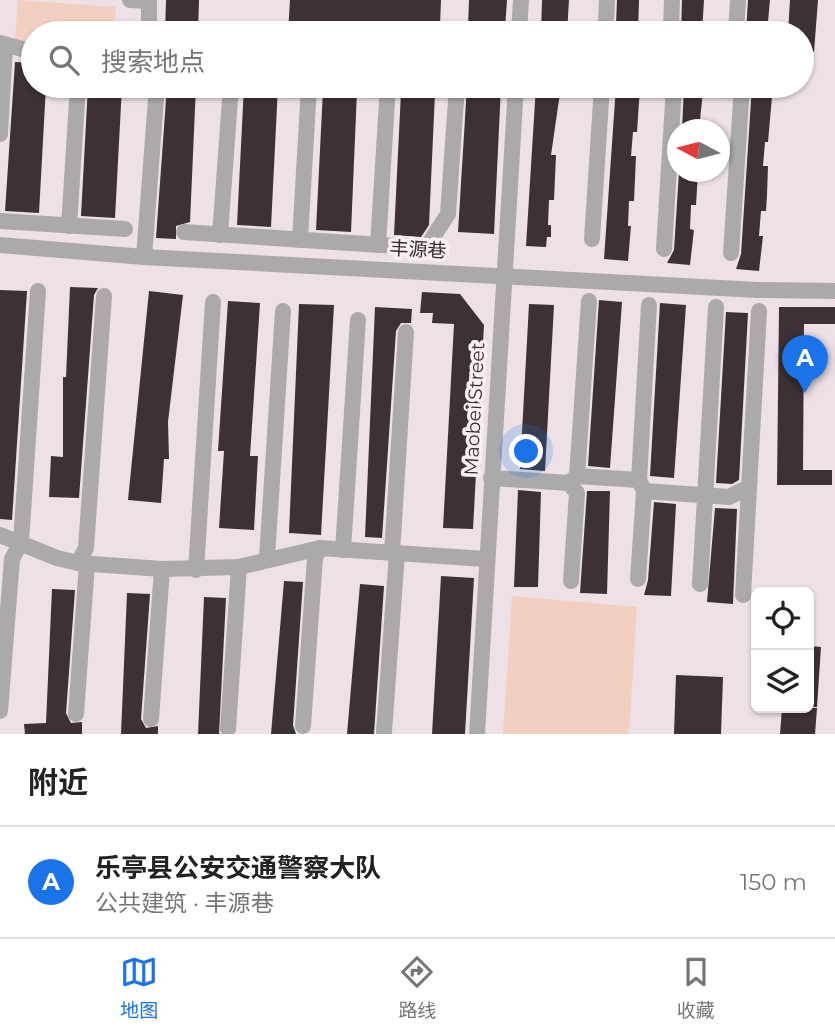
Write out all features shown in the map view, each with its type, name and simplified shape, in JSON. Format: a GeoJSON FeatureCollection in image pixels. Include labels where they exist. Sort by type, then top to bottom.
{"type":"FeatureCollection","features":[{"type":"Feature","properties":{"kind":"street"},"geometry":{"type":"LineString","coordinates":[[130,0],[149,1],[149,21]]}},
{"type":"Feature","properties":{"kind":"street"},"geometry":{"type":"LineString","coordinates":[[520,21],[522,0]]}},
{"type":"Feature","properties":{"kind":"street"},"geometry":{"type":"LineString","coordinates":[[606,21],[607,0]]}},
{"type":"Feature","properties":{"kind":"street"},"geometry":{"type":"LineString","coordinates":[[671,21],[672,0]]}},
{"type":"Feature","properties":{"kind":"street"},"geometry":{"type":"LineString","coordinates":[[737,21],[738,0]]}},
{"type":"Feature","properties":{"kind":"street"},"geometry":{"type":"LineString","coordinates":[[0,134],[3,45],[21,49]]}},
{"type":"Feature","properties":{"kind":"street"},"geometry":{"type":"LineString","coordinates":[[69,226],[77,98]]}},
{"type":"Feature","properties":{"kind":"street"},"geometry":{"type":"LineString","coordinates":[[144,257],[156,98]]}},
{"type":"Feature","properties":{"kind":"street"},"geometry":{"type":"LineString","coordinates":[[220,235],[230,98]]}},
{"type":"Feature","properties":{"kind":"street"},"geometry":{"type":"LineString","coordinates":[[300,240],[308,98]]}},
{"type":"Feature","properties":{"kind":"street"},"geometry":{"type":"LineString","coordinates":[[378,244],[387,98]]}},
{"type":"Feature","properties":{"kind":"street"},"geometry":{"type":"LineString","coordinates":[[184,232],[426,248],[448,214],[456,98]]}},
{"type":"Feature","properties":{"kind":"street","name":"Maobei Street"},"geometry":{"type":"LineString","coordinates":[[477,734],[515,98]]}},
{"type":"Feature","properties":{"kind":"street"},"geometry":{"type":"LineString","coordinates":[[592,239],[601,98]]}},
{"type":"Feature","properties":{"kind":"street"},"geometry":{"type":"LineString","coordinates":[[664,250],[673,98]]}},
{"type":"Feature","properties":{"kind":"street"},"geometry":{"type":"LineString","coordinates":[[731,253],[741,98]]}},
{"type":"Feature","properties":{"kind":"street"},"geometry":{"type":"LineString","coordinates":[[0,221],[125,229]]}},
{"type":"Feature","properties":{"kind":"street","name":"丰源巷"},"geometry":{"type":"LineString","coordinates":[[0,245],[144,257],[757,290],[835,291]]}},
{"type":"Feature","properties":{"kind":"street"},"geometry":{"type":"LineString","coordinates":[[1,711],[12,559],[22,542],[37,291]]}},
{"type":"Feature","properties":{"kind":"street"},"geometry":{"type":"LineString","coordinates":[[76,714],[82,563],[86,548],[104,296]]}},
{"type":"Feature","properties":{"kind":"street"},"geometry":{"type":"LineString","coordinates":[[571,581],[577,493],[573,479],[589,301]]}},
{"type":"Feature","properties":{"kind":"street"},"geometry":{"type":"LineString","coordinates":[[196,570],[214,303]]}},
{"type":"Feature","properties":{"kind":"street"},"geometry":{"type":"LineString","coordinates":[[638,579],[649,305]]}},
{"type":"Feature","properties":{"kind":"street"},"geometry":{"type":"LineString","coordinates":[[699,584],[716,307]]}},
{"type":"Feature","properties":{"kind":"street"},"geometry":{"type":"LineString","coordinates":[[267,558],[283,311]]}},
{"type":"Feature","properties":{"kind":"street"},"geometry":{"type":"LineString","coordinates":[[743,595],[759,311]]}},
{"type":"Feature","properties":{"kind":"street"},"geometry":{"type":"LineString","coordinates":[[343,550],[358,320]]}},
{"type":"Feature","properties":{"kind":"street"},"geometry":{"type":"LineString","coordinates":[[384,732],[406,332]]}},
{"type":"Feature","properties":{"kind":"street"},"geometry":{"type":"LineString","coordinates":[[491,478],[573,479],[729,498],[749,487]]}},
{"type":"Feature","properties":{"kind":"street"},"geometry":{"type":"LineString","coordinates":[[0,535],[57,558],[82,563],[162,569],[239,567],[267,558],[320,548],[486,559]]}},
{"type":"Feature","properties":{"kind":"street"},"geometry":{"type":"LineString","coordinates":[[303,726],[315,558],[320,548]]}},
{"type":"Feature","properties":{"kind":"street"},"geometry":{"type":"LineString","coordinates":[[228,729],[239,567]]}},
{"type":"Feature","properties":{"kind":"street"},"geometry":{"type":"LineString","coordinates":[[151,719],[162,569]]}},
{"type":"Feature","properties":{"kind":"shaded area"},"geometry":{"type":"Polygon","coordinates":[[[18,0],[116,7],[115,21],[21,21],[21,49],[14,49],[18,0]]]}},
{"type":"Feature","properties":{"kind":"shaded area"},"geometry":{"type":"Polygon","coordinates":[[[512,596],[637,607],[629,734],[503,734],[512,596]]]}},
{"type":"Feature","properties":{"kind":"building"},"geometry":{"type":"Polygon","coordinates":[[[166,0],[199,0],[198,21],[165,21],[166,0]]]}},
{"type":"Feature","properties":{"kind":"building"},"geometry":{"type":"Polygon","coordinates":[[[290,0],[441,0],[440,21],[289,21],[290,0]]]}},
{"type":"Feature","properties":{"kind":"building"},"geometry":{"type":"Polygon","coordinates":[[[469,0],[507,0],[506,21],[468,21],[469,0]]]}},
{"type":"Feature","properties":{"kind":"building"},"geometry":{"type":"Polygon","coordinates":[[[542,0],[569,0],[568,21],[541,21],[542,0]]]}},
{"type":"Feature","properties":{"kind":"building"},"geometry":{"type":"Polygon","coordinates":[[[617,0],[639,0],[638,21],[616,21],[617,0]]]}},
{"type":"Feature","properties":{"kind":"building"},"geometry":{"type":"Polygon","coordinates":[[[682,0],[704,0],[703,21],[681,21],[682,0]]]}},
{"type":"Feature","properties":{"kind":"building"},"geometry":{"type":"Polygon","coordinates":[[[748,0],[770,0],[768,21],[747,21],[748,0]]]}},
{"type":"Feature","properties":{"kind":"building"},"geometry":{"type":"Polygon","coordinates":[[[790,0],[818,0],[814,52],[814,21],[789,21],[790,0]]]}},
{"type":"Feature","properties":{"kind":"building"},"geometry":{"type":"Polygon","coordinates":[[[15,62],[21,62],[21,98],[45,98],[39,213],[5,211],[15,62]]]}},
{"type":"Feature","properties":{"kind":"building"},"geometry":{"type":"Polygon","coordinates":[[[87,98],[121,98],[115,218],[81,216],[87,98]]]}},
{"type":"Feature","properties":{"kind":"building"},"geometry":{"type":"Polygon","coordinates":[[[166,98],[195,98],[190,222],[176,226],[176,239],[156,238],[166,98]]]}},
{"type":"Feature","properties":{"kind":"building"},"geometry":{"type":"Polygon","coordinates":[[[243,98],[277,98],[271,227],[237,225],[243,98]]]}},
{"type":"Feature","properties":{"kind":"building"},"geometry":{"type":"Polygon","coordinates":[[[323,98],[357,98],[351,232],[316,230],[323,98]]]}},
{"type":"Feature","properties":{"kind":"building"},"geometry":{"type":"Polygon","coordinates":[[[401,98],[435,98],[429,225],[421,237],[394,235],[401,98]]]}},
{"type":"Feature","properties":{"kind":"building"},"geometry":{"type":"Polygon","coordinates":[[[466,98],[500,98],[494,234],[458,232],[466,98]]]}},
{"type":"Feature","properties":{"kind":"building"},"geometry":{"type":"Polygon","coordinates":[[[535,98],[559,98],[551,155],[556,155],[554,200],[549,200],[548,225],[551,225],[551,237],[547,237],[546,247],[526,246],[535,98]]]}},
{"type":"Feature","properties":{"kind":"building"},"geometry":{"type":"Polygon","coordinates":[[[615,98],[639,98],[637,132],[633,132],[631,156],[636,156],[634,201],[629,201],[628,226],[631,226],[628,261],[604,259],[615,98]]]}},
{"type":"Feature","properties":{"kind":"building"},"geometry":{"type":"Polygon","coordinates":[[[683,98],[702,98],[700,119],[682,119],[683,98]]]}},
{"type":"Feature","properties":{"kind":"building"},"geometry":{"type":"Polygon","coordinates":[[[751,98],[772,98],[763,166],[768,166],[767,195],[766,211],[761,211],[759,236],[763,236],[759,271],[736,269],[741,254],[751,98]]]}},
{"type":"Feature","properties":{"kind":"building"},"geometry":{"type":"Polygon","coordinates":[[[678,182],[697,182],[696,205],[691,205],[690,229],[694,230],[690,265],[667,263],[674,250],[678,182]]]}},
{"type":"Feature","properties":{"kind":"building"},"geometry":{"type":"Polygon","coordinates":[[[70,287],[98,288],[94,295],[79,498],[49,497],[51,456],[63,457],[63,377],[66,377],[70,287]]]}},
{"type":"Feature","properties":{"kind":"building"},"geometry":{"type":"Polygon","coordinates":[[[0,290],[27,291],[12,520],[0,519],[0,290]]]}},
{"type":"Feature","properties":{"kind":"building"},"geometry":{"type":"Polygon","coordinates":[[[149,291],[183,295],[168,422],[169,459],[164,459],[161,503],[128,500],[149,291]]]}},
{"type":"Feature","properties":{"kind":"building"},"geometry":{"type":"Polygon","coordinates":[[[422,292],[460,294],[484,325],[473,529],[443,528],[454,324],[432,323],[433,313],[420,313],[422,292]]]}},
{"type":"Feature","properties":{"kind":"building"},"geometry":{"type":"Polygon","coordinates":[[[599,300],[622,302],[610,468],[588,466],[599,300]]]}},
{"type":"Feature","properties":{"kind":"building"},"geometry":{"type":"Polygon","coordinates":[[[228,301],[260,303],[250,456],[258,456],[254,530],[219,528],[224,451],[218,451],[228,301]]]}},
{"type":"Feature","properties":{"kind":"building"},"geometry":{"type":"Polygon","coordinates":[[[660,303],[686,305],[674,478],[650,476],[660,303]]]}},
{"type":"Feature","properties":{"kind":"building"},"geometry":{"type":"Polygon","coordinates":[[[299,304],[334,305],[321,535],[289,533],[299,304]]]}},
{"type":"Feature","properties":{"kind":"building"},"geometry":{"type":"Polygon","coordinates":[[[529,304],[554,305],[545,471],[520,469],[529,304]]]}},
{"type":"Feature","properties":{"kind":"building"},"geometry":{"type":"Polygon","coordinates":[[[375,307],[412,309],[411,323],[401,323],[396,331],[382,538],[365,537],[375,307]]]}},
{"type":"Feature","properties":{"kind":"building"},"geometry":{"type":"Polygon","coordinates":[[[779,307],[835,307],[835,324],[804,324],[803,470],[832,470],[832,485],[777,485],[779,307]]]}},
{"type":"Feature","properties":{"kind":"building"},"geometry":{"type":"Polygon","coordinates":[[[726,312],[748,313],[739,480],[732,484],[716,483],[726,312]]]}},
{"type":"Feature","properties":{"kind":"building"},"geometry":{"type":"Polygon","coordinates":[[[518,490],[541,492],[538,587],[514,587],[518,490]]]}},
{"type":"Feature","properties":{"kind":"building"},"geometry":{"type":"Polygon","coordinates":[[[587,491],[610,491],[607,594],[580,593],[587,491]]]}},
{"type":"Feature","properties":{"kind":"building"},"geometry":{"type":"Polygon","coordinates":[[[654,502],[676,504],[671,596],[644,595],[648,580],[654,502]]]}},
{"type":"Feature","properties":{"kind":"building"},"geometry":{"type":"Polygon","coordinates":[[[715,508],[737,509],[733,604],[707,602],[715,508]]]}},
{"type":"Feature","properties":{"kind":"building"},"geometry":{"type":"Polygon","coordinates":[[[441,576],[474,578],[465,734],[432,734],[441,576]]]}},
{"type":"Feature","properties":{"kind":"building"},"geometry":{"type":"Polygon","coordinates":[[[284,581],[303,582],[293,725],[296,734],[271,734],[284,581]]]}},
{"type":"Feature","properties":{"kind":"building"},"geometry":{"type":"Polygon","coordinates":[[[360,584],[384,586],[374,734],[347,734],[360,584]]]}},
{"type":"Feature","properties":{"kind":"building"},"geometry":{"type":"Polygon","coordinates":[[[52,589],[75,590],[66,713],[71,723],[82,722],[82,734],[25,734],[24,724],[46,723],[52,589]]]}},
{"type":"Feature","properties":{"kind":"building"},"geometry":{"type":"Polygon","coordinates":[[[127,593],[150,594],[141,719],[146,728],[158,726],[158,734],[121,734],[127,593]]]}},
{"type":"Feature","properties":{"kind":"building"},"geometry":{"type":"Polygon","coordinates":[[[204,597],[226,598],[219,734],[198,734],[204,597]]]}},
{"type":"Feature","properties":{"kind":"building"},"geometry":{"type":"Polygon","coordinates":[[[814,646],[821,647],[817,707],[814,707],[814,646]]]}},
{"type":"Feature","properties":{"kind":"building"},"geometry":{"type":"Polygon","coordinates":[[[676,675],[723,677],[721,734],[674,734],[676,675]]]}},
{"type":"Feature","properties":{"kind":"building"},"geometry":{"type":"Polygon","coordinates":[[[814,708],[817,708],[815,734],[780,734],[782,713],[814,713],[814,708]]]}},
{"type":"Feature","properties":{"kind":"place","name":"乐亭县公安交通警察大队"},"geometry":{"type":"Point","coordinates":[805,393]}}]}
